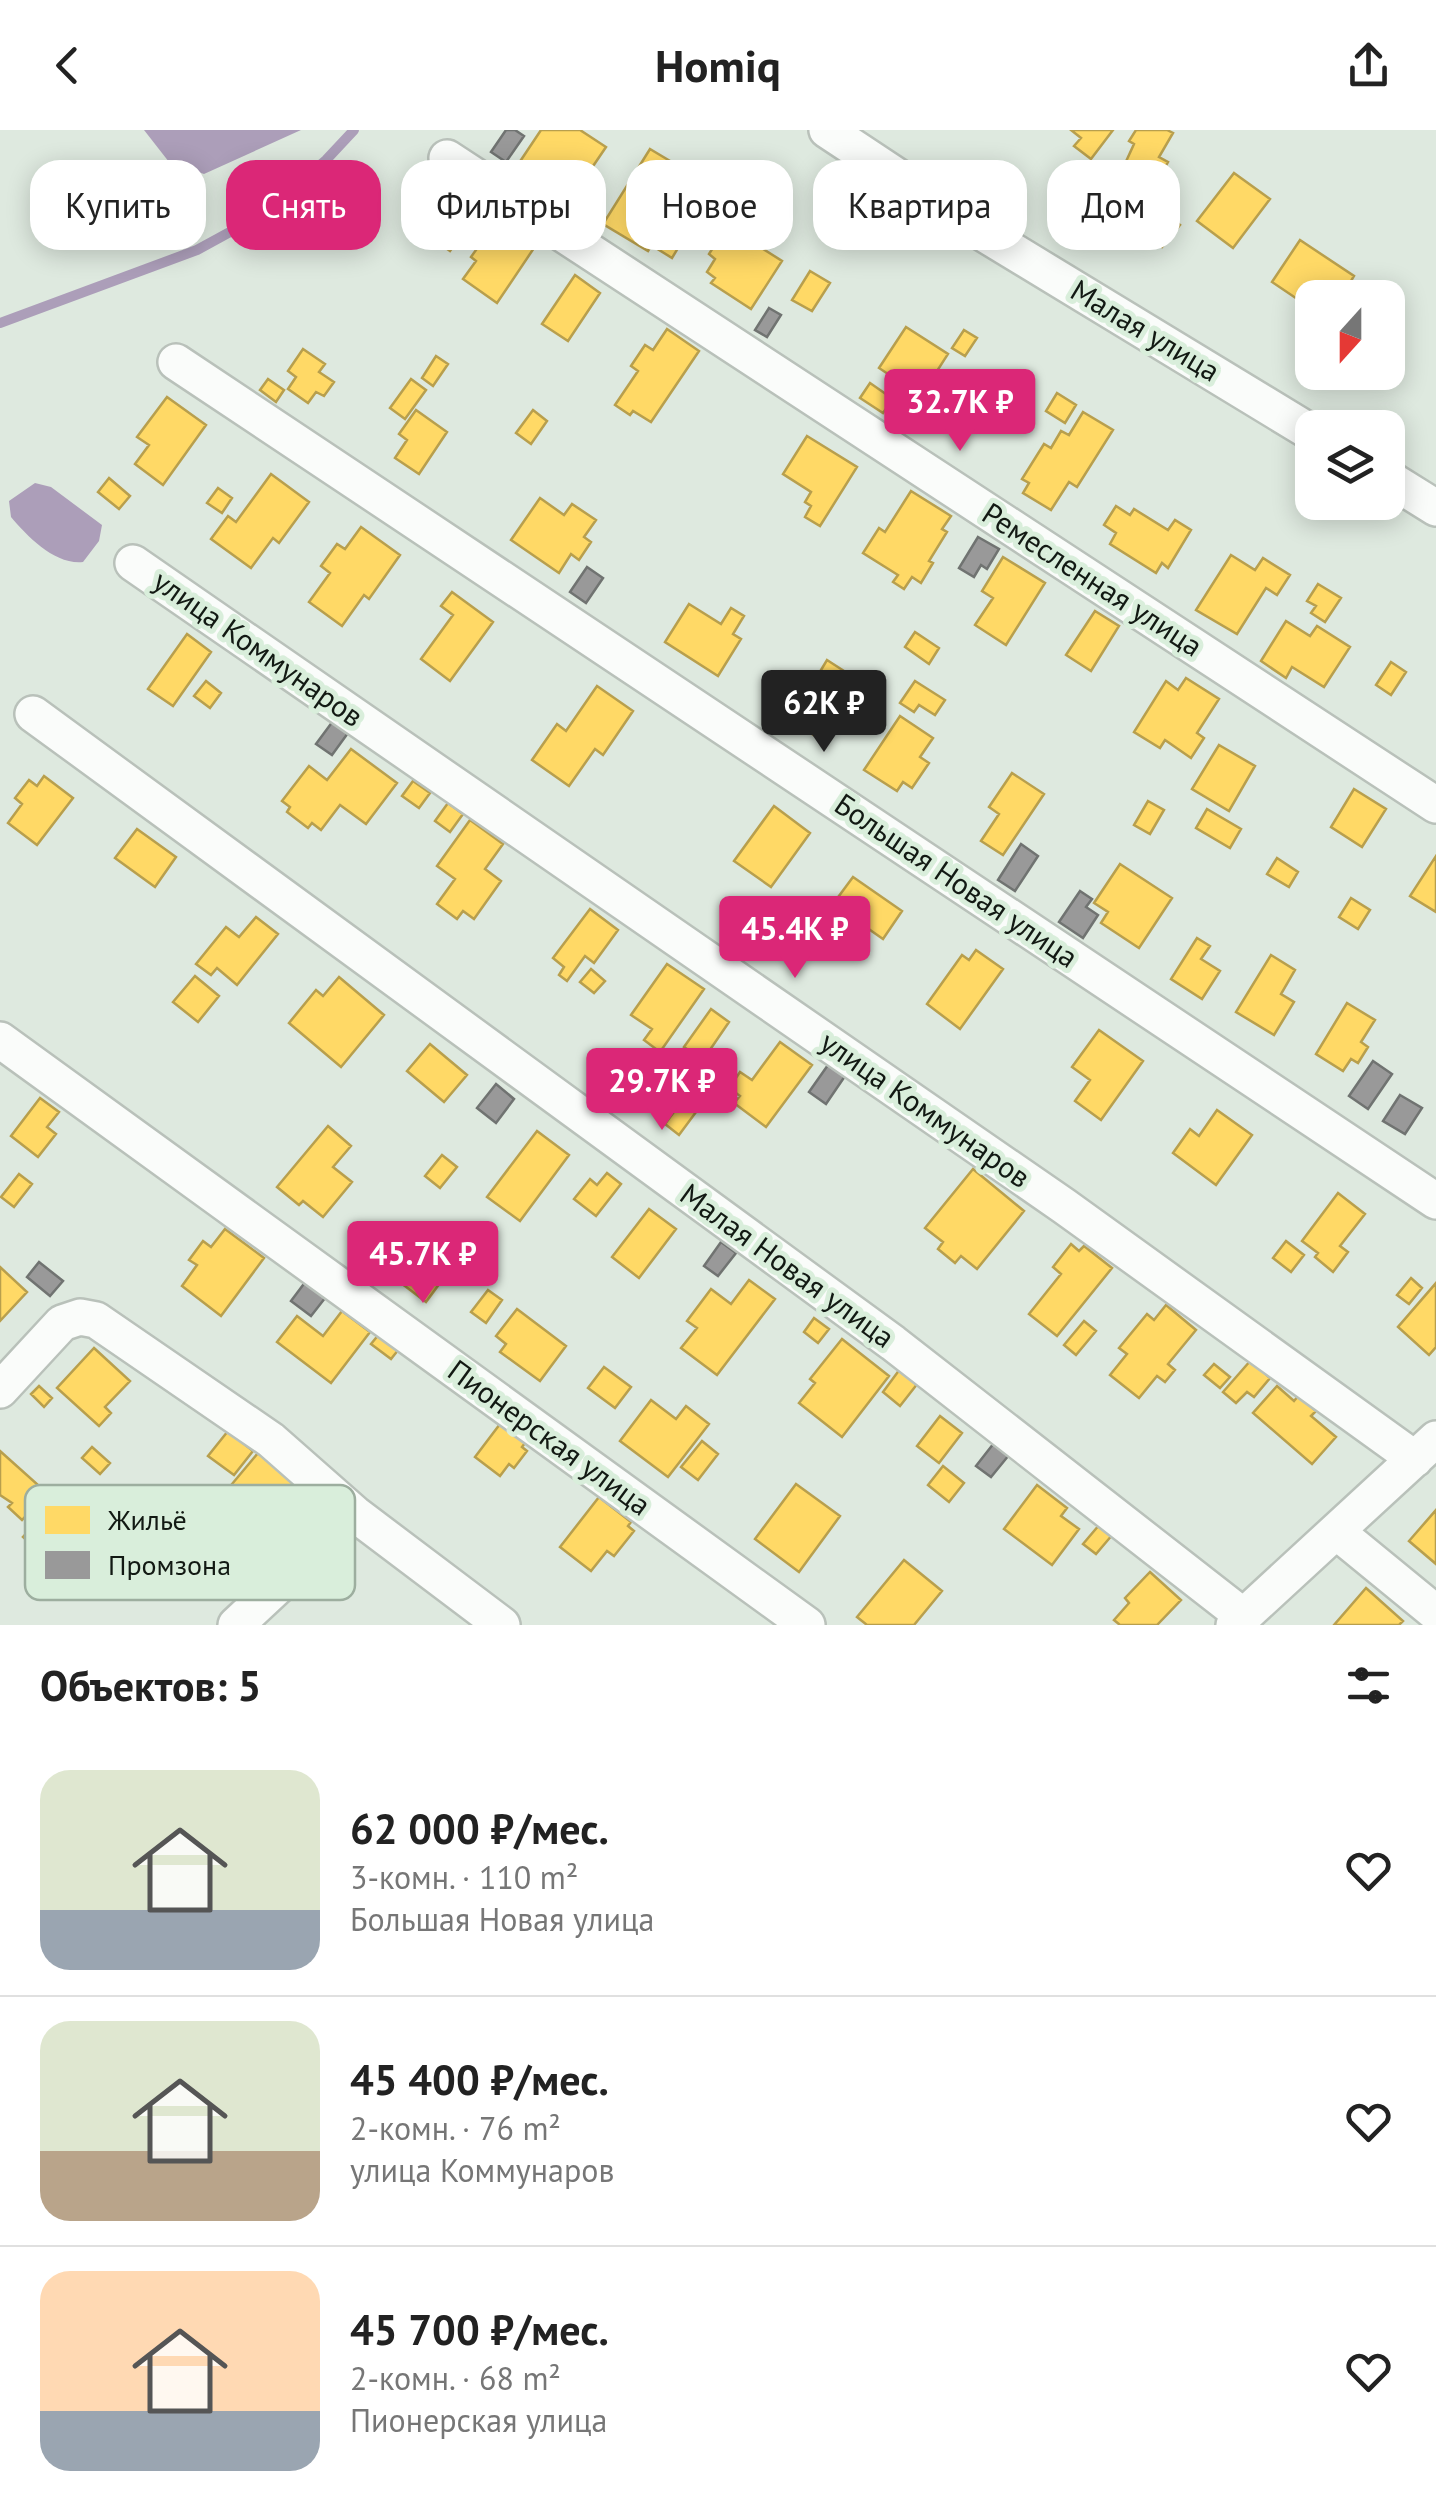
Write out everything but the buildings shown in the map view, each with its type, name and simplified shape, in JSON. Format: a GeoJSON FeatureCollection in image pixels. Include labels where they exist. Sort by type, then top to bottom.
{"type":"FeatureCollection","features":[{"type":"Feature","properties":{"kind":"street","name":"Малая улица"},"geometry":{"type":"LineString","coordinates":[[827,130],[978,230],[1295,423]]}},
{"type":"Feature","properties":{"kind":"street","name":"Ремесленная улица"},"geometry":{"type":"LineString","coordinates":[[447,158],[1436,805]]}},
{"type":"Feature","properties":{"kind":"street","name":"Большая Новая улица"},"geometry":{"type":"LineString","coordinates":[[176,362],[1436,1201]]}},
{"type":"Feature","properties":{"kind":"street"},"geometry":{"type":"LineString","coordinates":[[1405,489],[1436,508]]}},
{"type":"Feature","properties":{"kind":"street","name":"улица Коммунаров"},"geometry":{"type":"LineString","coordinates":[[133,563],[1064,1206],[1426,1449]]}},
{"type":"Feature","properties":{"kind":"street","name":"Малая Новая улица"},"geometry":{"type":"LineString","coordinates":[[33,714],[894,1344],[1238,1621]]}},
{"type":"Feature","properties":{"kind":"street","name":"Пионерская улица"},"geometry":{"type":"LineString","coordinates":[[0,1040],[807,1625]]}},
{"type":"Feature","properties":{"kind":"street"},"geometry":{"type":"LineString","coordinates":[[0,1390],[62,1323],[80,1317],[96,1320],[270,1440],[322,1485]]}},
{"type":"Feature","properties":{"kind":"street"},"geometry":{"type":"LineString","coordinates":[[1238,1621],[1426,1449]]}},
{"type":"Feature","properties":{"kind":"street"},"geometry":{"type":"LineString","coordinates":[[355,1514],[502,1625]]}},
{"type":"Feature","properties":{"kind":"street"},"geometry":{"type":"LineString","coordinates":[[1337,1532],[1436,1613]]}},
{"type":"Feature","properties":{"kind":"street"},"geometry":{"type":"LineString","coordinates":[[236,1625],[263,1600]]}},
{"type":"Feature","properties":{"kind":"shaded area"},"geometry":{"type":"Polygon","coordinates":[[[144,130],[301,130],[235,160],[226,160],[226,164],[206,173],[206,160],[167,160],[144,130]]]}},
{"type":"Feature","properties":{"kind":"shaded area"},"geometry":{"type":"Polygon","coordinates":[[[35,483],[51,487],[102,525],[99,541],[83,562],[52,554],[11,517],[9,501],[35,483]]]}},
{"type":"Feature","properties":{"kind":"waterway"},"geometry":{"type":"LineString","coordinates":[[0,323],[197,250],[263,214],[326,160],[354,130]]}}]}
